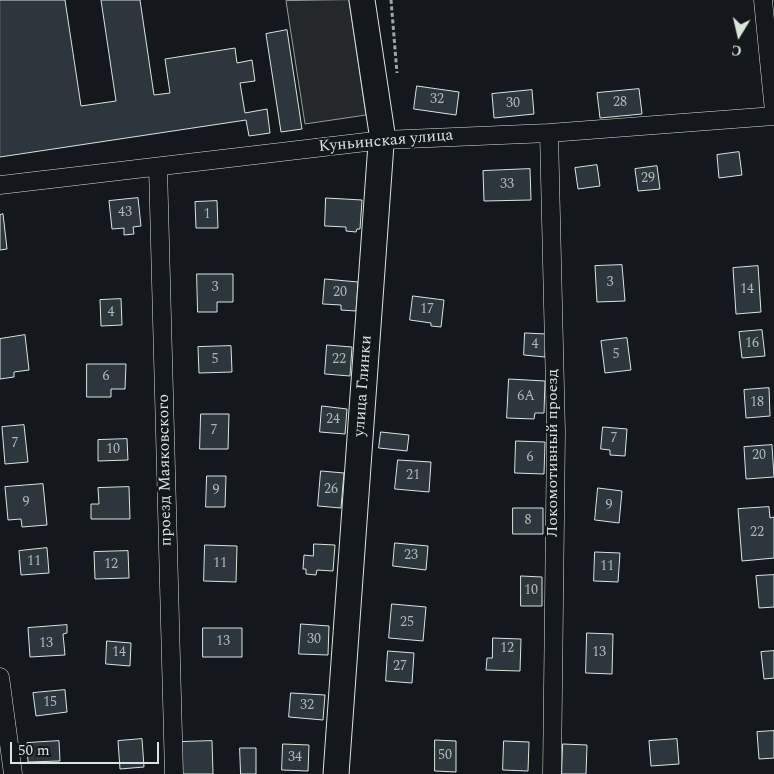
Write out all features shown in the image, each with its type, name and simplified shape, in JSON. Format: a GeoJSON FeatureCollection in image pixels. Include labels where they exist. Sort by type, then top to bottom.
{"type":"FeatureCollection","features":[{"type":"Feature","properties":{"kind":"street","name":"улица Глинки"},"geometry":{"type":"LineString","coordinates":[[336,774],[381,144],[383,140],[362,0]]}},
{"type":"Feature","properties":{"kind":"street"},"geometry":{"type":"LineString","coordinates":[[763,0],[774,111]]}},
{"type":"Feature","properties":{"kind":"street","name":"Куньинская улица"},"geometry":{"type":"LineString","coordinates":[[0,185],[383,140],[549,133],[774,116]]}},
{"type":"Feature","properties":{"kind":"street","name":"Локомотивный проезд"},"geometry":{"type":"LineString","coordinates":[[549,133],[556,432],[552,774]]}},
{"type":"Feature","properties":{"kind":"street","name":"проезд Маяковского"},"geometry":{"type":"LineString","coordinates":[[158,167],[174,774]]}},
{"type":"Feature","properties":{"kind":"street"},"geometry":{"type":"LineString","coordinates":[[0,677],[13,774]]}},
{"type":"Feature","properties":{"kind":"shaded area"},"geometry":{"type":"Polygon","coordinates":[[[349,0],[366,115],[305,124],[286,1],[349,0]]]}},
{"type":"Feature","properties":{"kind":"building"},"geometry":{"type":"Polygon","coordinates":[[[0,0],[65,0],[81,106],[116,101],[101,0],[140,0],[154,95],[170,93],[165,59],[235,48],[237,63],[252,60],[255,81],[240,83],[245,113],[267,109],[270,133],[249,136],[246,120],[0,157],[0,0]]]}},
{"type":"Feature","properties":{"kind":"building"},"geometry":{"type":"Polygon","coordinates":[[[287,30],[302,129],[281,132],[266,34],[287,30]]]}},
{"type":"Feature","properties":{"kind":"building"},"geometry":{"type":"Polygon","coordinates":[[[417,86],[459,92],[456,115],[414,109],[417,86]]]}},
{"type":"Feature","properties":{"kind":"building"},"geometry":{"type":"Polygon","coordinates":[[[639,89],[642,114],[600,118],[597,93],[639,89]]]}},
{"type":"Feature","properties":{"kind":"building"},"geometry":{"type":"Polygon","coordinates":[[[532,90],[534,114],[494,118],[492,94],[532,90]]]}},
{"type":"Feature","properties":{"kind":"building"},"geometry":{"type":"Polygon","coordinates":[[[739,152],[742,175],[719,178],[717,155],[739,152]]]}},
{"type":"Feature","properties":{"kind":"building"},"geometry":{"type":"Polygon","coordinates":[[[597,165],[600,186],[578,189],[575,168],[597,165]]]}},
{"type":"Feature","properties":{"kind":"building"},"geometry":{"type":"Polygon","coordinates":[[[657,166],[660,189],[638,191],[635,169],[657,166]]]}},
{"type":"Feature","properties":{"kind":"building"},"geometry":{"type":"Polygon","coordinates":[[[530,169],[531,200],[484,201],[483,171],[530,169]]]}},
{"type":"Feature","properties":{"kind":"building"},"geometry":{"type":"Polygon","coordinates":[[[138,198],[141,226],[133,227],[134,234],[124,235],[124,228],[112,229],[109,201],[138,198]]]}},
{"type":"Feature","properties":{"kind":"building"},"geometry":{"type":"Polygon","coordinates":[[[326,198],[362,200],[360,229],[357,229],[356,232],[346,231],[346,227],[325,226],[326,198]]]}},
{"type":"Feature","properties":{"kind":"building"},"geometry":{"type":"Polygon","coordinates":[[[217,201],[218,228],[196,228],[195,202],[217,201]]]}},
{"type":"Feature","properties":{"kind":"building"},"geometry":{"type":"Polygon","coordinates":[[[3,214],[7,249],[0,250],[0,215],[3,214]]]}},
{"type":"Feature","properties":{"kind":"building"},"geometry":{"type":"Polygon","coordinates":[[[622,265],[625,301],[597,302],[595,266],[622,265]]]}},
{"type":"Feature","properties":{"kind":"building"},"geometry":{"type":"Polygon","coordinates":[[[758,266],[761,312],[736,314],[733,268],[758,266]]]}},
{"type":"Feature","properties":{"kind":"building"},"geometry":{"type":"Polygon","coordinates":[[[197,274],[233,274],[233,302],[217,302],[217,312],[198,312],[197,274]]]}},
{"type":"Feature","properties":{"kind":"building"},"geometry":{"type":"Polygon","coordinates":[[[325,279],[358,282],[356,311],[341,310],[341,305],[323,304],[325,279]]]}},
{"type":"Feature","properties":{"kind":"building"},"geometry":{"type":"Polygon","coordinates":[[[413,296],[444,300],[441,327],[431,326],[431,323],[410,320],[413,296]]]}},
{"type":"Feature","properties":{"kind":"building"},"geometry":{"type":"Polygon","coordinates":[[[121,299],[122,325],[101,326],[100,300],[121,299]]]}},
{"type":"Feature","properties":{"kind":"building"},"geometry":{"type":"Polygon","coordinates":[[[762,330],[765,356],[742,358],[739,332],[762,330]]]}},
{"type":"Feature","properties":{"kind":"building"},"geometry":{"type":"Polygon","coordinates":[[[525,333],[546,334],[545,357],[524,355],[525,333]]]}},
{"type":"Feature","properties":{"kind":"building"},"geometry":{"type":"Polygon","coordinates":[[[25,335],[29,370],[14,372],[14,377],[0,379],[0,339],[25,335]]]}},
{"type":"Feature","properties":{"kind":"building"},"geometry":{"type":"Polygon","coordinates":[[[627,338],[631,370],[605,373],[601,341],[627,338]]]}},
{"type":"Feature","properties":{"kind":"building"},"geometry":{"type":"Polygon","coordinates":[[[327,345],[352,347],[350,376],[325,374],[327,345]]]}},
{"type":"Feature","properties":{"kind":"building"},"geometry":{"type":"Polygon","coordinates":[[[231,346],[232,372],[199,373],[198,347],[231,346]]]}},
{"type":"Feature","properties":{"kind":"building"},"geometry":{"type":"Polygon","coordinates":[[[87,364],[126,364],[125,389],[111,389],[111,397],[87,397],[87,364]]]}},
{"type":"Feature","properties":{"kind":"building"},"geometry":{"type":"Polygon","coordinates":[[[509,379],[545,381],[544,413],[535,413],[534,419],[507,418],[509,379]]]}},
{"type":"Feature","properties":{"kind":"building"},"geometry":{"type":"Polygon","coordinates":[[[769,388],[770,416],[746,418],[744,390],[769,388]]]}},
{"type":"Feature","properties":{"kind":"building"},"geometry":{"type":"Polygon","coordinates":[[[322,406],[347,409],[345,434],[320,432],[322,406]]]}},
{"type":"Feature","properties":{"kind":"building"},"geometry":{"type":"Polygon","coordinates":[[[201,414],[229,414],[228,449],[200,449],[201,414]]]}},
{"type":"Feature","properties":{"kind":"building"},"geometry":{"type":"Polygon","coordinates":[[[24,425],[28,462],[5,464],[2,427],[24,425]]]}},
{"type":"Feature","properties":{"kind":"building"},"geometry":{"type":"Polygon","coordinates":[[[603,427],[627,429],[625,456],[610,455],[610,450],[601,449],[603,427]]]}},
{"type":"Feature","properties":{"kind":"building"},"geometry":{"type":"Polygon","coordinates":[[[381,432],[409,435],[407,451],[379,448],[381,432]]]}},
{"type":"Feature","properties":{"kind":"building"},"geometry":{"type":"Polygon","coordinates":[[[127,439],[128,460],[98,461],[98,440],[127,439]]]}},
{"type":"Feature","properties":{"kind":"building"},"geometry":{"type":"Polygon","coordinates":[[[516,441],[545,442],[544,474],[515,473],[516,441]]]}},
{"type":"Feature","properties":{"kind":"building"},"geometry":{"type":"Polygon","coordinates":[[[772,445],[774,477],[746,479],[744,447],[772,445]]]}},
{"type":"Feature","properties":{"kind":"building"},"geometry":{"type":"Polygon","coordinates":[[[398,460],[431,462],[429,492],[395,489],[398,460]]]}},
{"type":"Feature","properties":{"kind":"building"},"geometry":{"type":"Polygon","coordinates":[[[321,471],[344,473],[341,508],[318,506],[321,471]]]}},
{"type":"Feature","properties":{"kind":"building"},"geometry":{"type":"Polygon","coordinates":[[[207,476],[226,476],[225,507],[206,507],[207,476]]]}},
{"type":"Feature","properties":{"kind":"building"},"geometry":{"type":"Polygon","coordinates":[[[43,484],[47,525],[22,527],[21,519],[8,520],[5,487],[43,484]]]}},
{"type":"Feature","properties":{"kind":"building"},"geometry":{"type":"Polygon","coordinates":[[[129,487],[130,519],[91,519],[91,504],[99,504],[98,488],[129,487]]]}},
{"type":"Feature","properties":{"kind":"building"},"geometry":{"type":"Polygon","coordinates":[[[598,488],[622,491],[619,523],[595,520],[598,488]]]}},
{"type":"Feature","properties":{"kind":"building"},"geometry":{"type":"Polygon","coordinates":[[[769,507],[770,518],[774,517],[774,558],[742,561],[738,509],[769,507]]]}},
{"type":"Feature","properties":{"kind":"building"},"geometry":{"type":"Polygon","coordinates":[[[513,508],[543,508],[543,534],[513,534],[513,508]]]}},
{"type":"Feature","properties":{"kind":"building"},"geometry":{"type":"Polygon","coordinates":[[[395,543],[428,546],[426,570],[393,566],[395,543]]]}},
{"type":"Feature","properties":{"kind":"building"},"geometry":{"type":"Polygon","coordinates":[[[314,544],[335,545],[333,571],[317,570],[316,575],[306,574],[306,569],[303,569],[304,555],[313,556],[314,544]]]}},
{"type":"Feature","properties":{"kind":"building"},"geometry":{"type":"Polygon","coordinates":[[[205,545],[237,546],[236,582],[204,581],[205,545]]]}},
{"type":"Feature","properties":{"kind":"building"},"geometry":{"type":"Polygon","coordinates":[[[47,548],[49,573],[21,575],[19,551],[47,548]]]}},
{"type":"Feature","properties":{"kind":"building"},"geometry":{"type":"Polygon","coordinates":[[[128,551],[129,578],[95,579],[94,552],[128,551]]]}},
{"type":"Feature","properties":{"kind":"building"},"geometry":{"type":"Polygon","coordinates":[[[595,552],[620,553],[618,582],[594,581],[595,552]]]}},
{"type":"Feature","properties":{"kind":"building"},"geometry":{"type":"Polygon","coordinates":[[[774,575],[774,607],[759,608],[756,576],[774,575]]]}},
{"type":"Feature","properties":{"kind":"building"},"geometry":{"type":"Polygon","coordinates":[[[521,576],[542,577],[542,606],[521,606],[521,576]]]}},
{"type":"Feature","properties":{"kind":"building"},"geometry":{"type":"Polygon","coordinates":[[[392,604],[426,607],[423,641],[389,638],[392,604]]]}},
{"type":"Feature","properties":{"kind":"building"},"geometry":{"type":"Polygon","coordinates":[[[301,624],[329,626],[328,655],[299,654],[301,624]]]}},
{"type":"Feature","properties":{"kind":"building"},"geometry":{"type":"Polygon","coordinates":[[[67,625],[67,633],[63,634],[65,655],[30,657],[28,628],[67,625]]]}},
{"type":"Feature","properties":{"kind":"building"},"geometry":{"type":"Polygon","coordinates":[[[203,628],[242,628],[242,657],[203,657],[203,628]]]}},
{"type":"Feature","properties":{"kind":"building"},"geometry":{"type":"Polygon","coordinates":[[[587,633],[613,634],[612,674],[586,673],[587,633]]]}},
{"type":"Feature","properties":{"kind":"building"},"geometry":{"type":"Polygon","coordinates":[[[493,638],[521,639],[520,671],[486,670],[487,658],[492,658],[493,638]]]}},
{"type":"Feature","properties":{"kind":"building"},"geometry":{"type":"Polygon","coordinates":[[[107,641],[131,643],[130,666],[106,664],[107,641]]]}},
{"type":"Feature","properties":{"kind":"building"},"geometry":{"type":"Polygon","coordinates":[[[388,651],[414,653],[412,683],[386,681],[388,651]]]}},
{"type":"Feature","properties":{"kind":"building"},"geometry":{"type":"Polygon","coordinates":[[[774,651],[774,678],[764,679],[761,652],[774,651]]]}},
{"type":"Feature","properties":{"kind":"building"},"geometry":{"type":"Polygon","coordinates":[[[65,690],[67,712],[36,716],[33,693],[65,690]]]}},
{"type":"Feature","properties":{"kind":"building"},"geometry":{"type":"Polygon","coordinates":[[[291,693],[325,695],[323,720],[289,717],[291,693]]]}},
{"type":"Feature","properties":{"kind":"building"},"geometry":{"type":"Polygon","coordinates":[[[774,731],[774,758],[759,759],[757,732],[774,731]]]}},
{"type":"Feature","properties":{"kind":"building"},"geometry":{"type":"Polygon","coordinates":[[[142,739],[144,767],[120,769],[118,741],[142,739]]]}},
{"type":"Feature","properties":{"kind":"building"},"geometry":{"type":"Polygon","coordinates":[[[677,739],[679,764],[651,766],[649,741],[677,739]]]}},
{"type":"Feature","properties":{"kind":"building"},"geometry":{"type":"Polygon","coordinates":[[[435,740],[456,741],[456,772],[435,771],[435,740]]]}},
{"type":"Feature","properties":{"kind":"building"},"geometry":{"type":"Polygon","coordinates":[[[59,741],[60,761],[28,762],[27,743],[59,741]]]}},
{"type":"Feature","properties":{"kind":"building"},"geometry":{"type":"Polygon","coordinates":[[[212,741],[213,774],[181,774],[180,742],[212,741]]]}},
{"type":"Feature","properties":{"kind":"building"},"geometry":{"type":"Polygon","coordinates":[[[504,741],[529,742],[528,771],[503,770],[504,741]]]}},
{"type":"Feature","properties":{"kind":"building"},"geometry":{"type":"Polygon","coordinates":[[[283,744],[309,745],[308,771],[282,770],[283,744]]]}},
{"type":"Feature","properties":{"kind":"building"},"geometry":{"type":"Polygon","coordinates":[[[563,744],[587,745],[586,774],[562,774],[563,744]]]}},
{"type":"Feature","properties":{"kind":"building"},"geometry":{"type":"Polygon","coordinates":[[[240,748],[256,748],[256,774],[241,774],[240,748]]]}}]}
